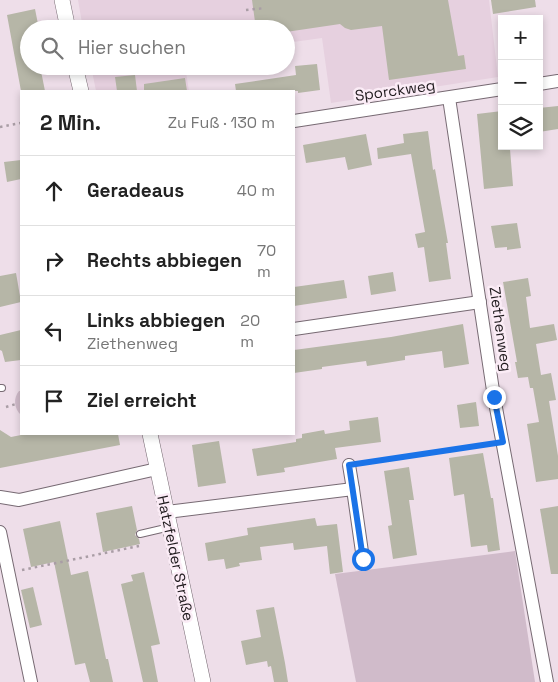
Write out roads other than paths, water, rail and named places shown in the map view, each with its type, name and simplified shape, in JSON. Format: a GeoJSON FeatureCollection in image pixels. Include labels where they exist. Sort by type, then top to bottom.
{"type":"FeatureCollection","features":[{"type":"Feature","properties":{"kind":"street"},"geometry":{"type":"LineString","coordinates":[[62,0],[66,20]]}},
{"type":"Feature","properties":{"kind":"street"},"geometry":{"type":"LineString","coordinates":[[77,75],[81,90]]}},
{"type":"Feature","properties":{"kind":"street"},"geometry":{"type":"LineString","coordinates":[[543,83],[558,81]]}},
{"type":"Feature","properties":{"kind":"street","name":"Sporckweg"},"geometry":{"type":"LineString","coordinates":[[295,121],[498,90]]}},
{"type":"Feature","properties":{"kind":"street","name":"Ziethenweg"},"geometry":{"type":"LineString","coordinates":[[449,98],[503,442],[547,682]]}},
{"type":"Feature","properties":{"kind":"street"},"geometry":{"type":"LineString","coordinates":[[295,329],[480,302]]}},
{"type":"Feature","properties":{"kind":"street","name":"Hatzfelder Straße"},"geometry":{"type":"LineString","coordinates":[[150,435],[203,682]]}},
{"type":"Feature","properties":{"kind":"street"},"geometry":{"type":"LineString","coordinates":[[349,465],[363,559]]}},
{"type":"Feature","properties":{"kind":"street"},"geometry":{"type":"LineString","coordinates":[[0,497],[19,500],[157,469]]}},
{"type":"Feature","properties":{"kind":"street"},"geometry":{"type":"LineString","coordinates":[[168,519],[353,489]]}},
{"type":"Feature","properties":{"kind":"street"},"geometry":{"type":"LineString","coordinates":[[0,532],[1,548],[8,572],[31,682]]}},
{"type":"Feature","properties":{"kind":"lane"},"geometry":{"type":"LineString","coordinates":[[140,534],[168,519]]}}]}
